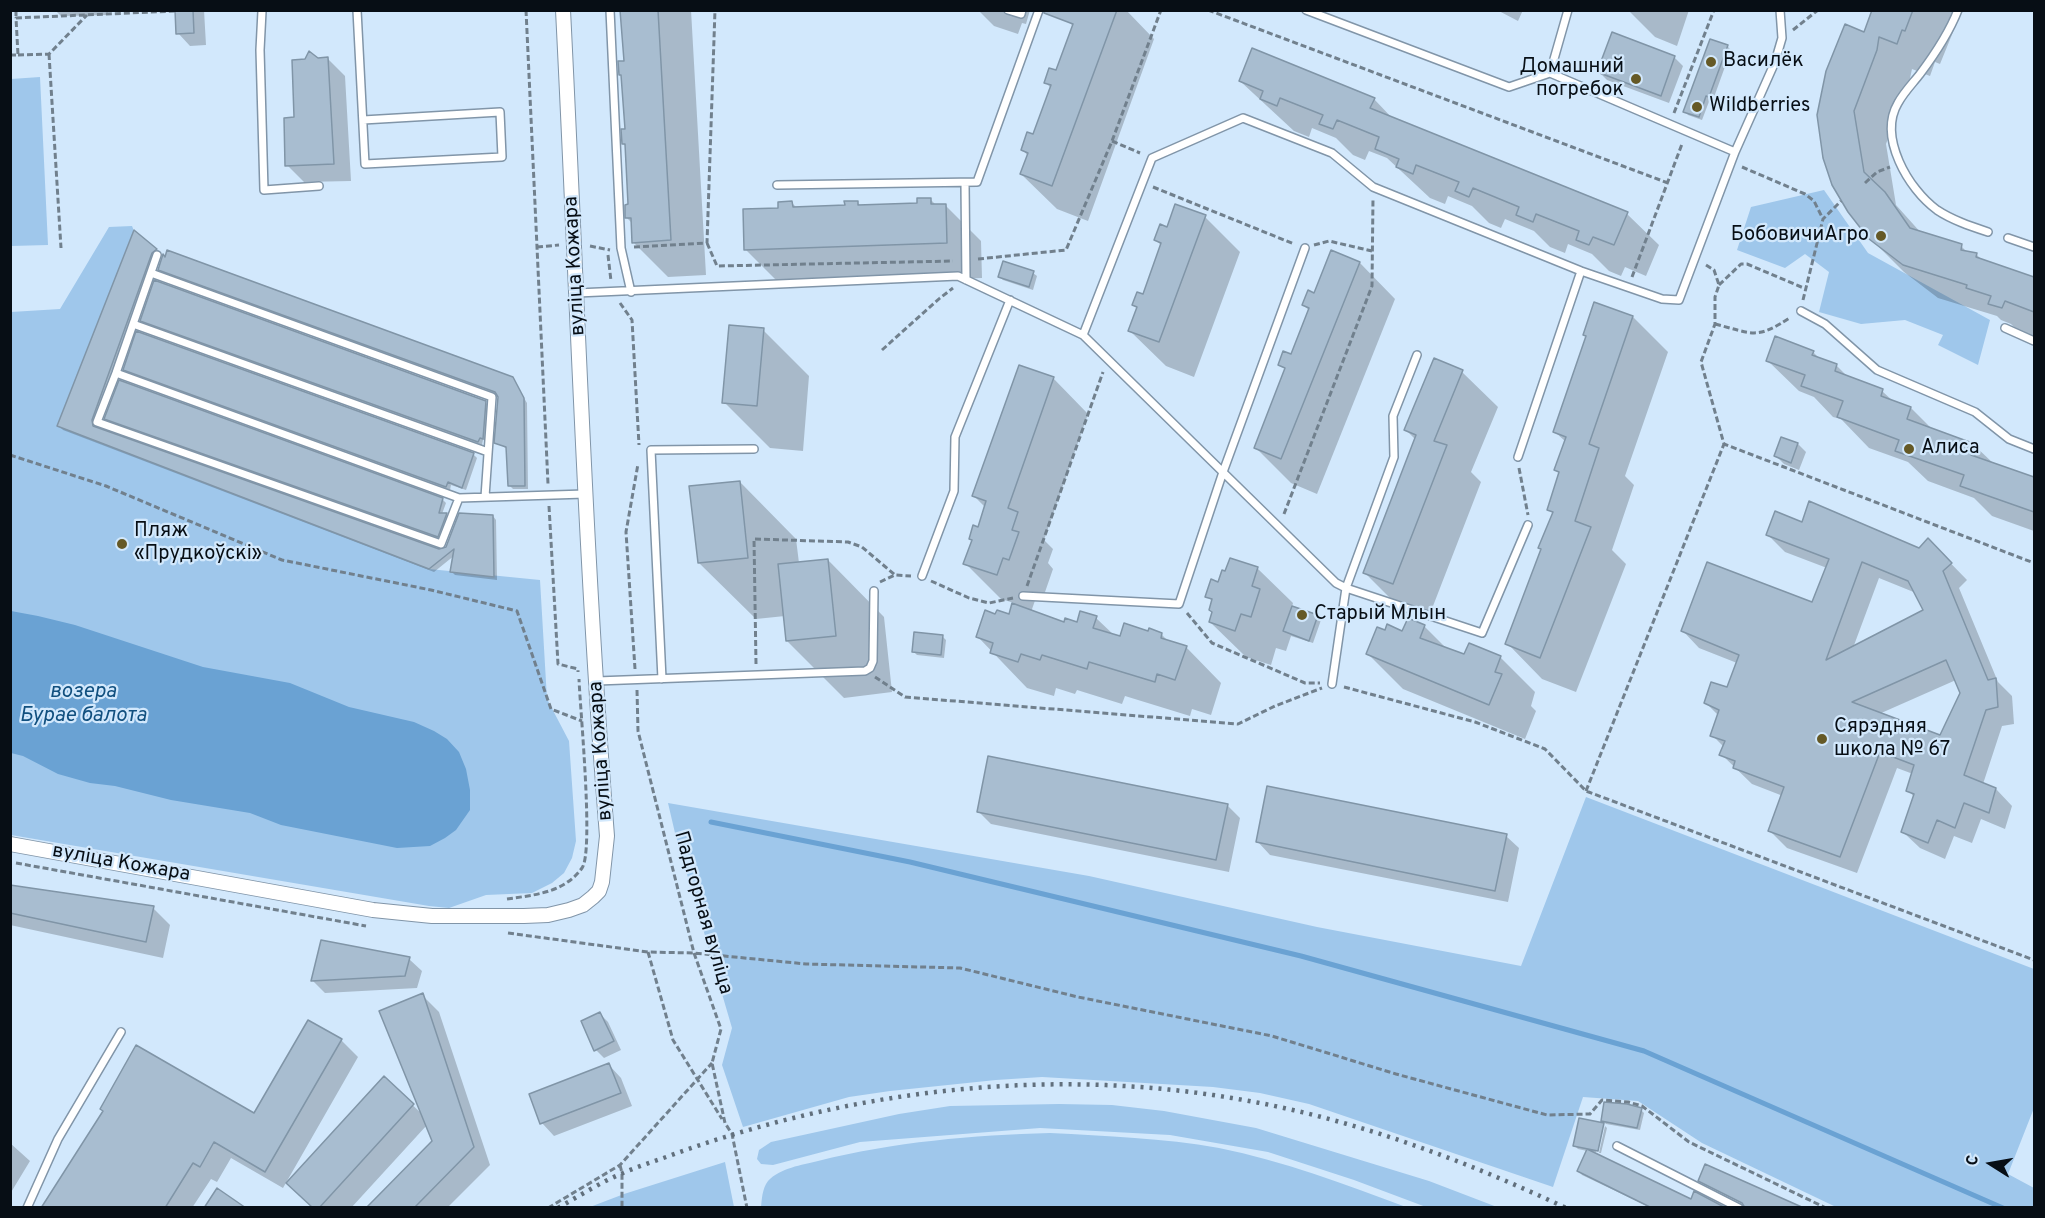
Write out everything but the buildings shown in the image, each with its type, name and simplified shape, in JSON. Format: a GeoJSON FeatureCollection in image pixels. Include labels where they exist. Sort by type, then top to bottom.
{"type":"FeatureCollection","features":[{"type":"Feature","properties":{"kind":"street","name":"вуліца Кожара"},"geometry":{"type":"LineString","coordinates":[[10,844],[373,910],[432,916],[548,915],[583,905],[598,891],[602,882],[607,836],[585,494],[575,243],[562,10]]}},
{"type":"Feature","properties":{"kind":"lane"},"geometry":{"type":"LineString","coordinates":[[272,10],[262,11],[260,50],[264,190],[319,186]]}},
{"type":"Feature","properties":{"kind":"lane"},"geometry":{"type":"LineString","coordinates":[[357,10],[365,164],[502,157],[500,112],[363,120]]}},
{"type":"Feature","properties":{"kind":"lane"},"geometry":{"type":"LineString","coordinates":[[610,10],[621,248],[631,292]]}},
{"type":"Feature","properties":{"kind":"lane"},"geometry":{"type":"LineString","coordinates":[[1008,10],[1021,14],[1022,10]]}},
{"type":"Feature","properties":{"kind":"lane"},"geometry":{"type":"LineString","coordinates":[[777,185],[977,182],[1039,10]]}},
{"type":"Feature","properties":{"kind":"lane"},"geometry":{"type":"LineString","coordinates":[[1306,10],[1509,87],[1550,74],[1735,152]]}},
{"type":"Feature","properties":{"kind":"lane"},"geometry":{"type":"LineString","coordinates":[[1550,74],[1568,10]]}},
{"type":"Feature","properties":{"kind":"lane"},"geometry":{"type":"LineString","coordinates":[[1083,335],[1152,158],[1243,118],[1332,153],[1373,187],[1581,271],[1662,299],[1679,300],[1735,152],[1775,62],[1782,38],[1780,10]]}},
{"type":"Feature","properties":{"kind":"lane"},"geometry":{"type":"LineString","coordinates":[[1958,10],[1936,51],[1898,102],[1892,115],[1890,131],[1900,164],[1914,187],[1936,209],[1959,222],[1988,232]]}},
{"type":"Feature","properties":{"kind":"lane"},"geometry":{"type":"LineString","coordinates":[[965,183],[966,280]]}},
{"type":"Feature","properties":{"kind":"lane"},"geometry":{"type":"LineString","coordinates":[[2008,238],[2034,247]]}},
{"type":"Feature","properties":{"kind":"lane"},"geometry":{"type":"LineString","coordinates":[[1023,596],[1179,604],[1223,472],[1305,248]]}},
{"type":"Feature","properties":{"kind":"lane"},"geometry":{"type":"LineString","coordinates":[[157,255],[97,422],[441,544],[459,498]]}},
{"type":"Feature","properties":{"kind":"lane"},"geometry":{"type":"LineString","coordinates":[[1518,457],[1581,271]]}},
{"type":"Feature","properties":{"kind":"lane"},"geometry":{"type":"LineString","coordinates":[[151,273],[492,397],[485,497]]}},
{"type":"Feature","properties":{"kind":"lane"},"geometry":{"type":"LineString","coordinates":[[577,293],[958,276],[1083,335],[1336,584],[1482,633],[1528,522]]}},
{"type":"Feature","properties":{"kind":"lane"},"geometry":{"type":"LineString","coordinates":[[922,576],[954,491],[955,437],[1010,300]]}},
{"type":"Feature","properties":{"kind":"lane"},"geometry":{"type":"LineString","coordinates":[[1800,311],[1825,324],[1876,370],[1975,412],[2008,439],[2034,449]]}},
{"type":"Feature","properties":{"kind":"lane"},"geometry":{"type":"LineString","coordinates":[[133,324],[488,452]]}},
{"type":"Feature","properties":{"kind":"lane"},"geometry":{"type":"LineString","coordinates":[[2005,328],[2034,341]]}},
{"type":"Feature","properties":{"kind":"lane"},"geometry":{"type":"LineString","coordinates":[[1332,684],[1346,588],[1394,458],[1393,416],[1417,356]]}},
{"type":"Feature","properties":{"kind":"lane"},"geometry":{"type":"LineString","coordinates":[[116,373],[459,498],[585,494]]}},
{"type":"Feature","properties":{"kind":"lane"},"geometry":{"type":"LineString","coordinates":[[662,679],[651,450],[754,449]]}},
{"type":"Feature","properties":{"kind":"lane"},"geometry":{"type":"LineString","coordinates":[[597,681],[865,671],[873,662],[874,591]]}},
{"type":"Feature","properties":{"kind":"lane"},"geometry":{"type":"LineString","coordinates":[[27,1208],[58,1139],[121,1032]]}},
{"type":"Feature","properties":{"kind":"lane"},"geometry":{"type":"LineString","coordinates":[[1617,1146],[1740,1208]]}},
{"type":"Feature","properties":{"kind":"path"},"geometry":{"type":"LineString","coordinates":[[16,10],[18,55]]}},
{"type":"Feature","properties":{"kind":"path"},"geometry":{"type":"LineString","coordinates":[[537,247],[575,243],[608,250],[707,243],[715,10]]}},
{"type":"Feature","properties":{"kind":"path"},"geometry":{"type":"LineString","coordinates":[[1208,10],[1668,183]]}},
{"type":"Feature","properties":{"kind":"path"},"geometry":{"type":"LineString","coordinates":[[1628,288],[1682,144],[1665,137],[1714,10]]}},
{"type":"Feature","properties":{"kind":"path"},"geometry":{"type":"LineString","coordinates":[[1782,38],[1818,10]]}},
{"type":"Feature","properties":{"kind":"path"},"geometry":{"type":"LineString","coordinates":[[16,18],[175,11]]}},
{"type":"Feature","properties":{"kind":"path"},"geometry":{"type":"LineString","coordinates":[[10,55],[49,54],[87,15]]}},
{"type":"Feature","properties":{"kind":"path"},"geometry":{"type":"LineString","coordinates":[[49,54],[61,248]]}},
{"type":"Feature","properties":{"kind":"path"},"geometry":{"type":"LineString","coordinates":[[1112,141],[1152,158]]}},
{"type":"Feature","properties":{"kind":"path"},"geometry":{"type":"LineString","coordinates":[[1731,163],[1805,194],[1814,201],[1823,219]]}},
{"type":"Feature","properties":{"kind":"path"},"geometry":{"type":"LineString","coordinates":[[1865,183],[1877,172],[1900,164]]}},
{"type":"Feature","properties":{"kind":"path"},"geometry":{"type":"LineString","coordinates":[[1143,183],[1305,248],[1329,241],[1372,251]]}},
{"type":"Feature","properties":{"kind":"path"},"geometry":{"type":"LineString","coordinates":[[1279,527],[1372,286],[1373,187]]}},
{"type":"Feature","properties":{"kind":"path"},"geometry":{"type":"LineString","coordinates":[[1715,324],[1755,334],[1771,329],[1800,311],[1823,219],[1841,201]]}},
{"type":"Feature","properties":{"kind":"path"},"geometry":{"type":"LineString","coordinates":[[608,250],[613,292]]}},
{"type":"Feature","properties":{"kind":"path"},"geometry":{"type":"LineString","coordinates":[[1695,258],[1714,270],[1719,285]]}},
{"type":"Feature","properties":{"kind":"path"},"geometry":{"type":"LineString","coordinates":[[1586,791],[1724,444],[1701,362],[1715,324],[1715,297],[1719,285],[1741,264],[1747,264],[1806,289]]}},
{"type":"Feature","properties":{"kind":"path"},"geometry":{"type":"LineString","coordinates":[[882,350],[940,298],[966,280]]}},
{"type":"Feature","properties":{"kind":"path","name":"Падгорная вуліца"},"geometry":{"type":"LineString","coordinates":[[613,292],[632,320],[640,454],[626,532],[638,731],[694,953],[721,1029],[712,1064],[725,1123],[732,1134],[747,1208]]}},
{"type":"Feature","properties":{"kind":"path"},"geometry":{"type":"LineString","coordinates":[[874,591],[882,580],[895,575],[922,576],[969,598],[989,603],[1023,596],[1108,359]]}},
{"type":"Feature","properties":{"kind":"path"},"geometry":{"type":"LineString","coordinates":[[1724,444],[2034,563]]}},
{"type":"Feature","properties":{"kind":"path"},"geometry":{"type":"LineString","coordinates":[[10,455],[106,486],[282,560],[431,590],[517,611],[551,709],[580,721],[599,722]]}},
{"type":"Feature","properties":{"kind":"path"},"geometry":{"type":"LineString","coordinates":[[1518,457],[1528,522]]}},
{"type":"Feature","properties":{"kind":"path"},"geometry":{"type":"LineString","coordinates":[[756,676],[754,539],[848,542],[862,547],[895,575]]}},
{"type":"Feature","properties":{"kind":"path"},"geometry":{"type":"LineString","coordinates":[[1179,604],[1212,643],[1305,683],[1332,684],[1475,722],[1545,749],[1586,791],[2034,960]]}},
{"type":"Feature","properties":{"kind":"path"},"geometry":{"type":"LineString","coordinates":[[865,671],[905,697],[1238,724],[1275,706],[1332,684]]}},
{"type":"Feature","properties":{"kind":"path"},"geometry":{"type":"LineString","coordinates":[[648,952],[672,1040],[725,1123]]}},
{"type":"Feature","properties":{"kind":"path"},"geometry":{"type":"LineString","coordinates":[[694,953],[806,963],[960,968],[1078,997],[1272,1036],[1396,1074],[1547,1114],[1590,1114],[1602,1100],[1628,1102],[1642,1106],[1689,1142],[1826,1208]]}},
{"type":"Feature","properties":{"kind":"path"},"geometry":{"type":"LineString","coordinates":[[548,1208],[620,1165],[712,1064]]}},
{"type":"Feature","properties":{"kind":"path"},"geometry":{"type":"LineString","coordinates":[[620,1165],[622,1208]]}},
{"type":"Feature","properties":{"kind":"shaded area"},"geometry":{"type":"Polygon","coordinates":[[[40,77],[48,245],[11,246],[11,79],[40,77]]]}},
{"type":"Feature","properties":{"kind":"shaded area"},"geometry":{"type":"Polygon","coordinates":[[[1824,190],[1868,253],[1990,320],[1978,365],[1938,345],[1943,335],[1905,320],[1861,324],[1819,312],[1829,272],[1805,254],[1785,268],[1737,250],[1751,207],[1824,190]]]}},
{"type":"Feature","properties":{"kind":"shaded area"},"geometry":{"type":"Polygon","coordinates":[[[132,226],[134,231],[58,426],[429,569],[540,580],[547,699],[569,741],[576,841],[572,858],[564,873],[552,883],[532,893],[486,895],[449,908],[11,835],[11,312],[60,309],[109,227],[132,226]]]}},
{"type":"Feature","properties":{"kind":"shaded area"},"geometry":{"type":"Polygon","coordinates":[[[1586,797],[2034,969],[2034,1108],[2008,1174],[2034,1188],[2034,1207],[1836,1207],[1702,1143],[1638,1101],[1583,1097],[1553,1187],[1309,1104],[1260,1093],[1213,1087],[1042,1077],[996,1080],[849,1097],[743,1127],[722,1065],[732,1028],[668,803],[1089,876],[1317,927],[1521,966],[1586,797]]]}},
{"type":"Feature","properties":{"kind":"shaded area"},"geometry":{"type":"Polygon","coordinates":[[[1112,1105],[1164,1111],[1256,1128],[1429,1181],[1497,1207],[1426,1207],[1354,1180],[1268,1152],[1170,1135],[1040,1128],[860,1142],[773,1165],[761,1164],[757,1159],[759,1150],[771,1142],[899,1114],[950,1106],[1112,1105]]]}},
{"type":"Feature","properties":{"kind":"shaded area"},"geometry":{"type":"Polygon","coordinates":[[[1050,1133],[1113,1136],[1219,1148],[1290,1166],[1406,1207],[761,1207],[763,1191],[768,1181],[785,1170],[798,1166],[846,1154],[904,1144],[1050,1133]]]}},
{"type":"Feature","properties":{"kind":"shaded area"},"geometry":{"type":"Polygon","coordinates":[[[725,1162],[734,1207],[590,1207],[624,1194],[725,1162]]]}},
{"type":"Feature","properties":{"kind":"water","name":"возера Бурае балота"},"geometry":{"type":"Polygon","coordinates":[[[11,611],[75,625],[203,667],[290,683],[349,707],[414,722],[447,739],[459,752],[466,769],[470,790],[470,810],[456,830],[430,846],[397,848],[281,825],[250,813],[171,800],[58,774],[23,756],[11,753],[11,611]]]}},
{"type":"Feature","properties":{"kind":"waterway"},"geometry":{"type":"LineString","coordinates":[[711,822],[910,862],[1301,956],[1644,1051],[2003,1208]]}},
{"type":"Feature","properties":{"kind":"railway"},"geometry":{"type":"LineString","coordinates":[[558,1208],[636,1167],[744,1131],[812,1113],[881,1100],[951,1090],[1021,1085],[1092,1085],[1162,1089],[1275,1106],[1403,1141],[1485,1172],[1566,1208]]}},
{"type":"Feature","properties":{"kind":"place","name":"Василёк"},"geometry":{"type":"Point","coordinates":[1711,62]}},
{"type":"Feature","properties":{"kind":"place","name":"Домашний погребок"},"geometry":{"type":"Point","coordinates":[1636,79]}},
{"type":"Feature","properties":{"kind":"place","name":"Wildberries"},"geometry":{"type":"Point","coordinates":[1697,107]}},
{"type":"Feature","properties":{"kind":"place","name":"БобовичиАгро"},"geometry":{"type":"Point","coordinates":[1881,236]}},
{"type":"Feature","properties":{"kind":"place","name":"Алиса"},"geometry":{"type":"Point","coordinates":[1909,449]}},
{"type":"Feature","properties":{"kind":"place","name":"Пляж «Прудкоўскі»"},"geometry":{"type":"Point","coordinates":[122,544]}},
{"type":"Feature","properties":{"kind":"place","name":"Старый Млын"},"geometry":{"type":"Point","coordinates":[1302,615]}},
{"type":"Feature","properties":{"kind":"place","name":"Сярэдняя школа № 67"},"geometry":{"type":"Point","coordinates":[1822,739]}}]}
